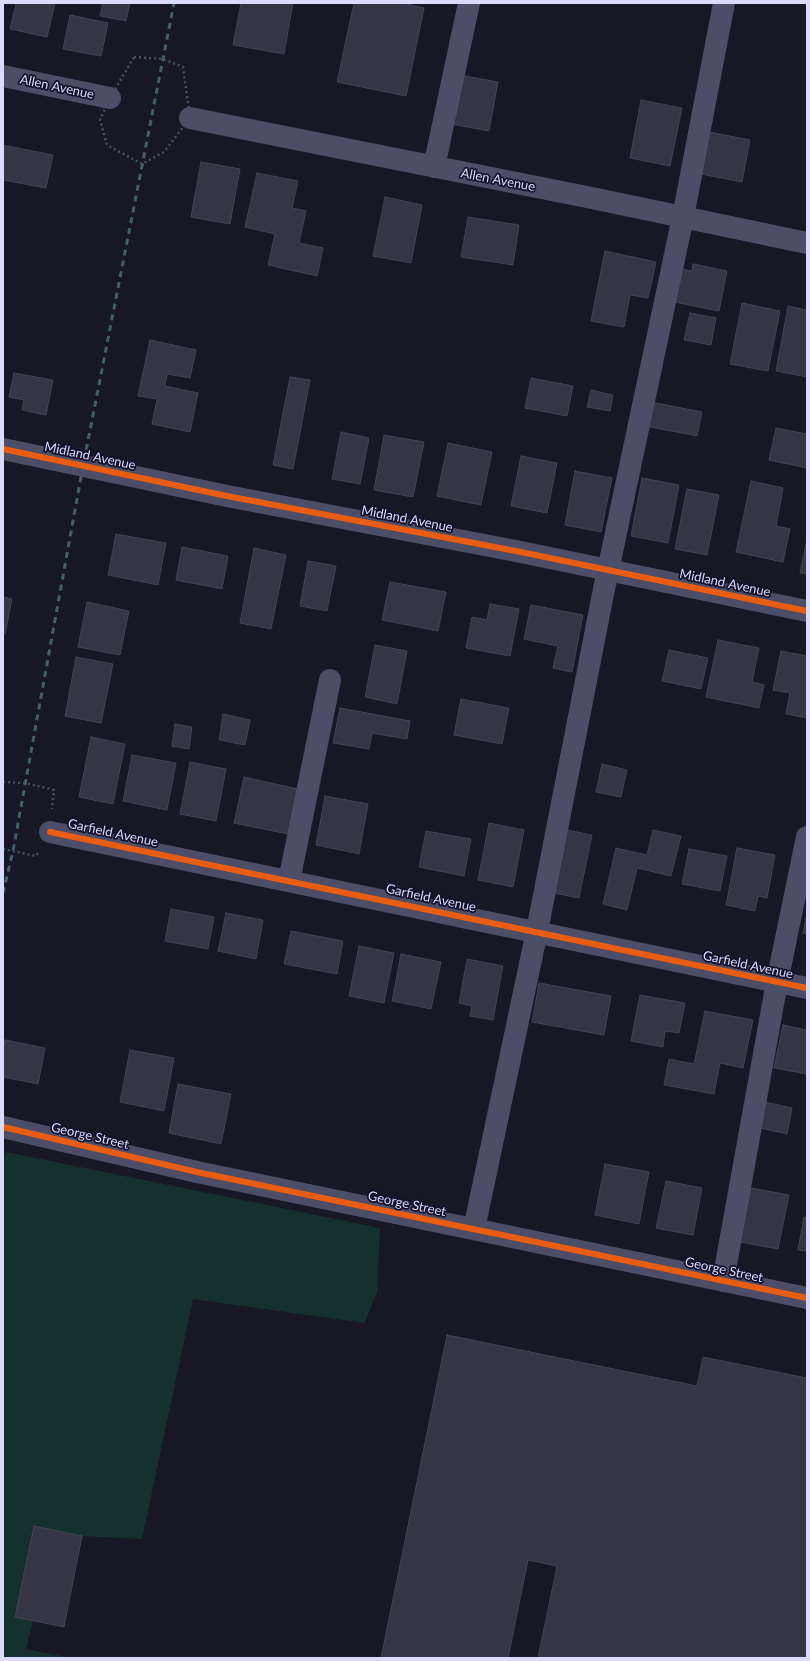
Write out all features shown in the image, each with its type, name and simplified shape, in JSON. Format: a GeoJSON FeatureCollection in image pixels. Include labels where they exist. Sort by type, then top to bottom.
{"type":"FeatureCollection","features":[{"type":"Feature","properties":{"kind":"street"},"geometry":{"type":"LineString","coordinates":[[434,167],[469,3]]}},
{"type":"Feature","properties":{"kind":"street"},"geometry":{"type":"LineString","coordinates":[[474,1229],[537,932],[608,570],[683,217],[724,3]]}},
{"type":"Feature","properties":{"kind":"street","name":"Allen Avenue"},"geometry":{"type":"LineString","coordinates":[[3,76],[110,98]]}},
{"type":"Feature","properties":{"kind":"street","name":"Allen Avenue"},"geometry":{"type":"LineString","coordinates":[[190,118],[807,243]]}},
{"type":"Feature","properties":{"kind":"street","name":"Midland Avenue"},"geometry":{"type":"LineString","coordinates":[[3,449],[227,496],[516,551],[807,611]]}},
{"type":"Feature","properties":{"kind":"street"},"geometry":{"type":"LineString","coordinates":[[289,881],[330,680]]}},
{"type":"Feature","properties":{"kind":"street","name":"Garfield Avenue"},"geometry":{"type":"LineString","coordinates":[[50,832],[807,988]]}},
{"type":"Feature","properties":{"kind":"street"},"geometry":{"type":"LineString","coordinates":[[723,1281],[777,982],[807,837]]}},
{"type":"Feature","properties":{"kind":"street","name":"George Street"},"geometry":{"type":"LineString","coordinates":[[3,1127],[197,1172],[807,1298]]}},
{"type":"Feature","properties":{"kind":"path"},"geometry":{"type":"LineString","coordinates":[[134,57],[163,59],[183,67],[190,118],[164,152],[142,164],[107,145],[100,120],[110,98],[134,57]]}},
{"type":"Feature","properties":{"kind":"path"},"geometry":{"type":"LineString","coordinates":[[3,782],[26,782],[54,790],[50,832]]}},
{"type":"Feature","properties":{"kind":"green space"},"geometry":{"type":"Polygon","coordinates":[[[6,1152],[380,1228],[377,1293],[364,1323],[193,1299],[142,1539],[82,1536],[34,1526],[15,1617],[33,1621],[26,1649],[71,1658],[3,1658],[3,1166],[6,1152]]]}},
{"type":"Feature","properties":{"kind":"building"},"geometry":{"type":"Polygon","coordinates":[[[16,3],[55,3],[47,37],[10,29],[16,3]]]}},
{"type":"Feature","properties":{"kind":"building"},"geometry":{"type":"Polygon","coordinates":[[[103,3],[130,3],[126,21],[100,16],[103,3]]]}},
{"type":"Feature","properties":{"kind":"building"},"geometry":{"type":"Polygon","coordinates":[[[241,3],[293,3],[284,54],[233,45],[241,3]]]}},
{"type":"Feature","properties":{"kind":"building"},"geometry":{"type":"Polygon","coordinates":[[[354,3],[401,3],[424,8],[406,96],[337,82],[354,3]]]}},
{"type":"Feature","properties":{"kind":"building"},"geometry":{"type":"Polygon","coordinates":[[[70,15],[108,23],[101,56],[63,49],[70,15]]]}},
{"type":"Feature","properties":{"kind":"building"},"geometry":{"type":"Polygon","coordinates":[[[460,75],[498,82],[489,131],[451,124],[460,75]]]}},
{"type":"Feature","properties":{"kind":"building"},"geometry":{"type":"Polygon","coordinates":[[[641,100],[682,108],[670,166],[630,158],[641,100]]]}},
{"type":"Feature","properties":{"kind":"building"},"geometry":{"type":"Polygon","coordinates":[[[709,132],[750,140],[742,182],[701,174],[709,132]]]}},
{"type":"Feature","properties":{"kind":"building"},"geometry":{"type":"Polygon","coordinates":[[[3,145],[53,155],[46,188],[3,180],[3,145]]]}},
{"type":"Feature","properties":{"kind":"building"},"geometry":{"type":"Polygon","coordinates":[[[201,162],[240,169],[230,224],[191,217],[201,162]]]}},
{"type":"Feature","properties":{"kind":"building"},"geometry":{"type":"Polygon","coordinates":[[[257,173],[298,181],[292,208],[306,211],[299,243],[323,248],[317,276],[268,265],[275,234],[245,227],[257,173]]]}},
{"type":"Feature","properties":{"kind":"building"},"geometry":{"type":"Polygon","coordinates":[[[385,197],[422,205],[411,263],[373,256],[385,197]]]}},
{"type":"Feature","properties":{"kind":"building"},"geometry":{"type":"Polygon","coordinates":[[[468,217],[519,225],[513,265],[461,257],[468,217]]]}},
{"type":"Feature","properties":{"kind":"building"},"geometry":{"type":"Polygon","coordinates":[[[605,251],[656,262],[648,298],[630,295],[624,327],[591,321],[605,251]]]}},
{"type":"Feature","properties":{"kind":"building"},"geometry":{"type":"Polygon","coordinates":[[[693,264],[727,271],[719,311],[669,301],[676,268],[692,271],[693,264]]]}},
{"type":"Feature","properties":{"kind":"building"},"geometry":{"type":"Polygon","coordinates":[[[742,303],[780,311],[768,371],[730,364],[742,303]]]}},
{"type":"Feature","properties":{"kind":"building"},"geometry":{"type":"Polygon","coordinates":[[[788,306],[807,310],[807,377],[776,371],[788,306]]]}},
{"type":"Feature","properties":{"kind":"building"},"geometry":{"type":"Polygon","coordinates":[[[690,313],[716,318],[711,345],[684,340],[690,313]]]}},
{"type":"Feature","properties":{"kind":"building"},"geometry":{"type":"Polygon","coordinates":[[[150,340],[196,350],[190,378],[167,374],[165,386],[198,393],[190,432],[152,424],[157,399],[138,396],[150,340]]]}},
{"type":"Feature","properties":{"kind":"building"},"geometry":{"type":"Polygon","coordinates":[[[14,373],[53,380],[46,415],[22,410],[24,400],[9,397],[14,373]]]}},
{"type":"Feature","properties":{"kind":"building"},"geometry":{"type":"Polygon","coordinates":[[[290,377],[310,380],[293,469],[273,465],[290,377]]]}},
{"type":"Feature","properties":{"kind":"building"},"geometry":{"type":"Polygon","coordinates":[[[531,378],[573,386],[567,416],[525,408],[531,378]]]}},
{"type":"Feature","properties":{"kind":"building"},"geometry":{"type":"Polygon","coordinates":[[[591,390],[613,395],[610,411],[587,407],[591,390]]]}},
{"type":"Feature","properties":{"kind":"building"},"geometry":{"type":"Polygon","coordinates":[[[651,402],[702,412],[697,436],[646,426],[651,402]]]}},
{"type":"Feature","properties":{"kind":"building"},"geometry":{"type":"Polygon","coordinates":[[[776,428],[807,434],[807,468],[769,460],[776,428]]]}},
{"type":"Feature","properties":{"kind":"building"},"geometry":{"type":"Polygon","coordinates":[[[341,432],[369,438],[360,484],[332,479],[341,432]]]}},
{"type":"Feature","properties":{"kind":"building"},"geometry":{"type":"Polygon","coordinates":[[[384,435],[424,442],[413,497],[374,490],[384,435]]]}},
{"type":"Feature","properties":{"kind":"building"},"geometry":{"type":"Polygon","coordinates":[[[448,443],[492,452],[481,505],[437,496],[448,443]]]}},
{"type":"Feature","properties":{"kind":"building"},"geometry":{"type":"Polygon","coordinates":[[[521,456],[557,463],[547,513],[511,506],[521,456]]]}},
{"type":"Feature","properties":{"kind":"building"},"geometry":{"type":"Polygon","coordinates":[[[575,471],[612,478],[601,532],[565,525],[575,471]]]}},
{"type":"Feature","properties":{"kind":"building"},"geometry":{"type":"Polygon","coordinates":[[[642,478],[679,485],[668,543],[631,536],[642,478]]]}},
{"type":"Feature","properties":{"kind":"building"},"geometry":{"type":"Polygon","coordinates":[[[751,481],[783,488],[776,526],[790,529],[783,562],[736,552],[751,481]]]}},
{"type":"Feature","properties":{"kind":"building"},"geometry":{"type":"Polygon","coordinates":[[[687,489],[719,495],[707,555],[675,549],[687,489]]]}},
{"type":"Feature","properties":{"kind":"building"},"geometry":{"type":"Polygon","coordinates":[[[116,534],[166,543],[158,585],[108,575],[116,534]]]}},
{"type":"Feature","properties":{"kind":"building"},"geometry":{"type":"Polygon","coordinates":[[[807,539],[807,574],[800,573],[807,539]]]}},
{"type":"Feature","properties":{"kind":"building"},"geometry":{"type":"Polygon","coordinates":[[[182,547],[228,556],[222,589],[176,580],[182,547]]]}},
{"type":"Feature","properties":{"kind":"building"},"geometry":{"type":"Polygon","coordinates":[[[254,548],[286,555],[271,629],[240,623],[254,548]]]}},
{"type":"Feature","properties":{"kind":"building"},"geometry":{"type":"Polygon","coordinates":[[[308,561],[336,566],[327,611],[300,606],[308,561]]]}},
{"type":"Feature","properties":{"kind":"building"},"geometry":{"type":"Polygon","coordinates":[[[390,582],[446,592],[438,631],[382,620],[390,582]]]}},
{"type":"Feature","properties":{"kind":"building"},"geometry":{"type":"Polygon","coordinates":[[[3,597],[12,599],[5,634],[3,634],[3,597]]]}},
{"type":"Feature","properties":{"kind":"building"},"geometry":{"type":"Polygon","coordinates":[[[87,602],[129,611],[120,655],[78,647],[87,602]]]}},
{"type":"Feature","properties":{"kind":"building"},"geometry":{"type":"Polygon","coordinates":[[[490,604],[519,609],[510,656],[466,648],[472,617],[487,620],[490,604]]]}},
{"type":"Feature","properties":{"kind":"building"},"geometry":{"type":"Polygon","coordinates":[[[531,605],[583,615],[572,672],[553,668],[558,646],[524,639],[531,605]]]}},
{"type":"Feature","properties":{"kind":"building"},"geometry":{"type":"Polygon","coordinates":[[[718,640],[759,648],[752,682],[764,685],[759,708],[706,697],[718,640]]]}},
{"type":"Feature","properties":{"kind":"building"},"geometry":{"type":"Polygon","coordinates":[[[375,645],[407,651],[397,704],[365,697],[375,645]]]}},
{"type":"Feature","properties":{"kind":"building"},"geometry":{"type":"Polygon","coordinates":[[[669,650],[708,658],[701,689],[662,681],[669,650]]]}},
{"type":"Feature","properties":{"kind":"building"},"geometry":{"type":"Polygon","coordinates":[[[781,651],[807,656],[807,718],[786,714],[790,693],[773,690],[781,651]]]}},
{"type":"Feature","properties":{"kind":"building"},"geometry":{"type":"Polygon","coordinates":[[[76,657],[113,664],[101,723],[65,716],[76,657]]]}},
{"type":"Feature","properties":{"kind":"building"},"geometry":{"type":"Polygon","coordinates":[[[461,699],[509,708],[502,744],[454,735],[461,699]]]}},
{"type":"Feature","properties":{"kind":"building"},"geometry":{"type":"Polygon","coordinates":[[[340,708],[410,721],[407,739],[372,733],[369,749],[333,743],[340,708]]]}},
{"type":"Feature","properties":{"kind":"building"},"geometry":{"type":"Polygon","coordinates":[[[223,714],[250,720],[245,745],[219,740],[223,714]]]}},
{"type":"Feature","properties":{"kind":"building"},"geometry":{"type":"Polygon","coordinates":[[[175,724],[192,727],[189,749],[172,746],[175,724]]]}},
{"type":"Feature","properties":{"kind":"building"},"geometry":{"type":"Polygon","coordinates":[[[91,737],[125,744],[113,804],[79,797],[91,737]]]}},
{"type":"Feature","properties":{"kind":"building"},"geometry":{"type":"Polygon","coordinates":[[[132,755],[176,763],[167,810],[123,801],[132,755]]]}},
{"type":"Feature","properties":{"kind":"building"},"geometry":{"type":"Polygon","coordinates":[[[190,762],[226,769],[216,821],[180,814],[190,762]]]}},
{"type":"Feature","properties":{"kind":"building"},"geometry":{"type":"Polygon","coordinates":[[[602,764],[627,770],[621,797],[596,792],[602,764]]]}},
{"type":"Feature","properties":{"kind":"building"},"geometry":{"type":"Polygon","coordinates":[[[244,777],[298,789],[288,834],[234,823],[244,777]]]}},
{"type":"Feature","properties":{"kind":"building"},"geometry":{"type":"Polygon","coordinates":[[[325,796],[368,804],[359,854],[316,845],[325,796]]]}},
{"type":"Feature","properties":{"kind":"building"},"geometry":{"type":"Polygon","coordinates":[[[489,823],[524,830],[513,887],[478,880],[489,823]]]}},
{"type":"Feature","properties":{"kind":"building"},"geometry":{"type":"Polygon","coordinates":[[[561,829],[592,835],[579,898],[548,892],[561,829]]]}},
{"type":"Feature","properties":{"kind":"building"},"geometry":{"type":"Polygon","coordinates":[[[653,830],[681,836],[671,876],[637,868],[627,910],[603,904],[616,848],[647,855],[653,830]]]}},
{"type":"Feature","properties":{"kind":"building"},"geometry":{"type":"Polygon","coordinates":[[[426,831],[471,839],[464,876],[419,867],[426,831]]]}},
{"type":"Feature","properties":{"kind":"building"},"geometry":{"type":"Polygon","coordinates":[[[737,848],[775,855],[767,898],[758,896],[755,911],[726,905],[737,848]]]}},
{"type":"Feature","properties":{"kind":"building"},"geometry":{"type":"Polygon","coordinates":[[[689,849],[727,856],[720,891],[682,884],[689,849]]]}},
{"type":"Feature","properties":{"kind":"building"},"geometry":{"type":"Polygon","coordinates":[[[171,909],[214,917],[208,949],[165,941],[171,909]]]}},
{"type":"Feature","properties":{"kind":"building"},"geometry":{"type":"Polygon","coordinates":[[[226,913],[263,920],[256,959],[218,951],[226,913]]]}},
{"type":"Feature","properties":{"kind":"building"},"geometry":{"type":"Polygon","coordinates":[[[807,913],[807,934],[803,933],[807,913]]]}},
{"type":"Feature","properties":{"kind":"building"},"geometry":{"type":"Polygon","coordinates":[[[291,931],[343,941],[337,974],[284,964],[291,931]]]}},
{"type":"Feature","properties":{"kind":"building"},"geometry":{"type":"Polygon","coordinates":[[[359,946],[394,953],[384,1003],[349,996],[359,946]]]}},
{"type":"Feature","properties":{"kind":"building"},"geometry":{"type":"Polygon","coordinates":[[[401,954],[441,962],[431,1009],[392,1001],[401,954]]]}},
{"type":"Feature","properties":{"kind":"building"},"geometry":{"type":"Polygon","coordinates":[[[467,959],[503,966],[493,1020],[470,1016],[472,1006],[459,1003],[467,959]]]}},
{"type":"Feature","properties":{"kind":"building"},"geometry":{"type":"Polygon","coordinates":[[[539,983],[611,996],[604,1035],[532,1022],[539,983]]]}},
{"type":"Feature","properties":{"kind":"building"},"geometry":{"type":"Polygon","coordinates":[[[640,995],[685,1003],[679,1033],[665,1031],[663,1047],[631,1041],[640,995]]]}},
{"type":"Feature","properties":{"kind":"building"},"geometry":{"type":"Polygon","coordinates":[[[705,1011],[753,1020],[743,1068],[720,1063],[714,1094],[664,1085],[669,1059],[694,1064],[705,1011]]]}},
{"type":"Feature","properties":{"kind":"building"},"geometry":{"type":"Polygon","coordinates":[[[783,1025],[807,1030],[807,1074],[774,1068],[783,1025]]]}},
{"type":"Feature","properties":{"kind":"building"},"geometry":{"type":"Polygon","coordinates":[[[5,1040],[45,1048],[38,1084],[3,1077],[3,1051],[5,1040]]]}},
{"type":"Feature","properties":{"kind":"building"},"geometry":{"type":"Polygon","coordinates":[[[130,1050],[174,1058],[164,1111],[120,1102],[130,1050]]]}},
{"type":"Feature","properties":{"kind":"building"},"geometry":{"type":"Polygon","coordinates":[[[178,1084],[231,1094],[221,1144],[169,1133],[178,1084]]]}},
{"type":"Feature","properties":{"kind":"building"},"geometry":{"type":"Polygon","coordinates":[[[765,1102],[792,1108],[787,1134],[760,1128],[765,1102]]]}},
{"type":"Feature","properties":{"kind":"building"},"geometry":{"type":"Polygon","coordinates":[[[605,1164],[649,1172],[639,1224],[595,1215],[605,1164]]]}},
{"type":"Feature","properties":{"kind":"building"},"geometry":{"type":"Polygon","coordinates":[[[666,1181],[702,1188],[693,1235],[656,1228],[666,1181]]]}},
{"type":"Feature","properties":{"kind":"building"},"geometry":{"type":"Polygon","coordinates":[[[751,1188],[789,1195],[778,1249],[740,1242],[751,1188]]]}},
{"type":"Feature","properties":{"kind":"building"},"geometry":{"type":"Polygon","coordinates":[[[804,1217],[807,1218],[807,1251],[798,1250],[804,1217]]]}},
{"type":"Feature","properties":{"kind":"building"},"geometry":{"type":"Polygon","coordinates":[[[447,1335],[697,1386],[703,1357],[807,1378],[807,1658],[538,1658],[557,1566],[528,1560],[508,1658],[381,1658],[447,1335]]]}},
{"type":"Feature","properties":{"kind":"building"},"geometry":{"type":"Polygon","coordinates":[[[34,1526],[82,1536],[64,1627],[15,1617],[34,1526]]]}},
{"type":"Feature","properties":{"kind":"railway"},"geometry":{"type":"LineString","coordinates":[[3,893],[13,851],[83,466],[174,3]]}},
{"type":"Feature","properties":{"kind":"cycle path"},"geometry":{"type":"LineString","coordinates":[[3,449],[227,496],[516,551],[807,611]]}},
{"type":"Feature","properties":{"kind":"cycle path"},"geometry":{"type":"LineString","coordinates":[[50,832],[807,988]]}},
{"type":"Feature","properties":{"kind":"cycle path"},"geometry":{"type":"LineString","coordinates":[[3,1127],[197,1172],[807,1298]]}}]}
